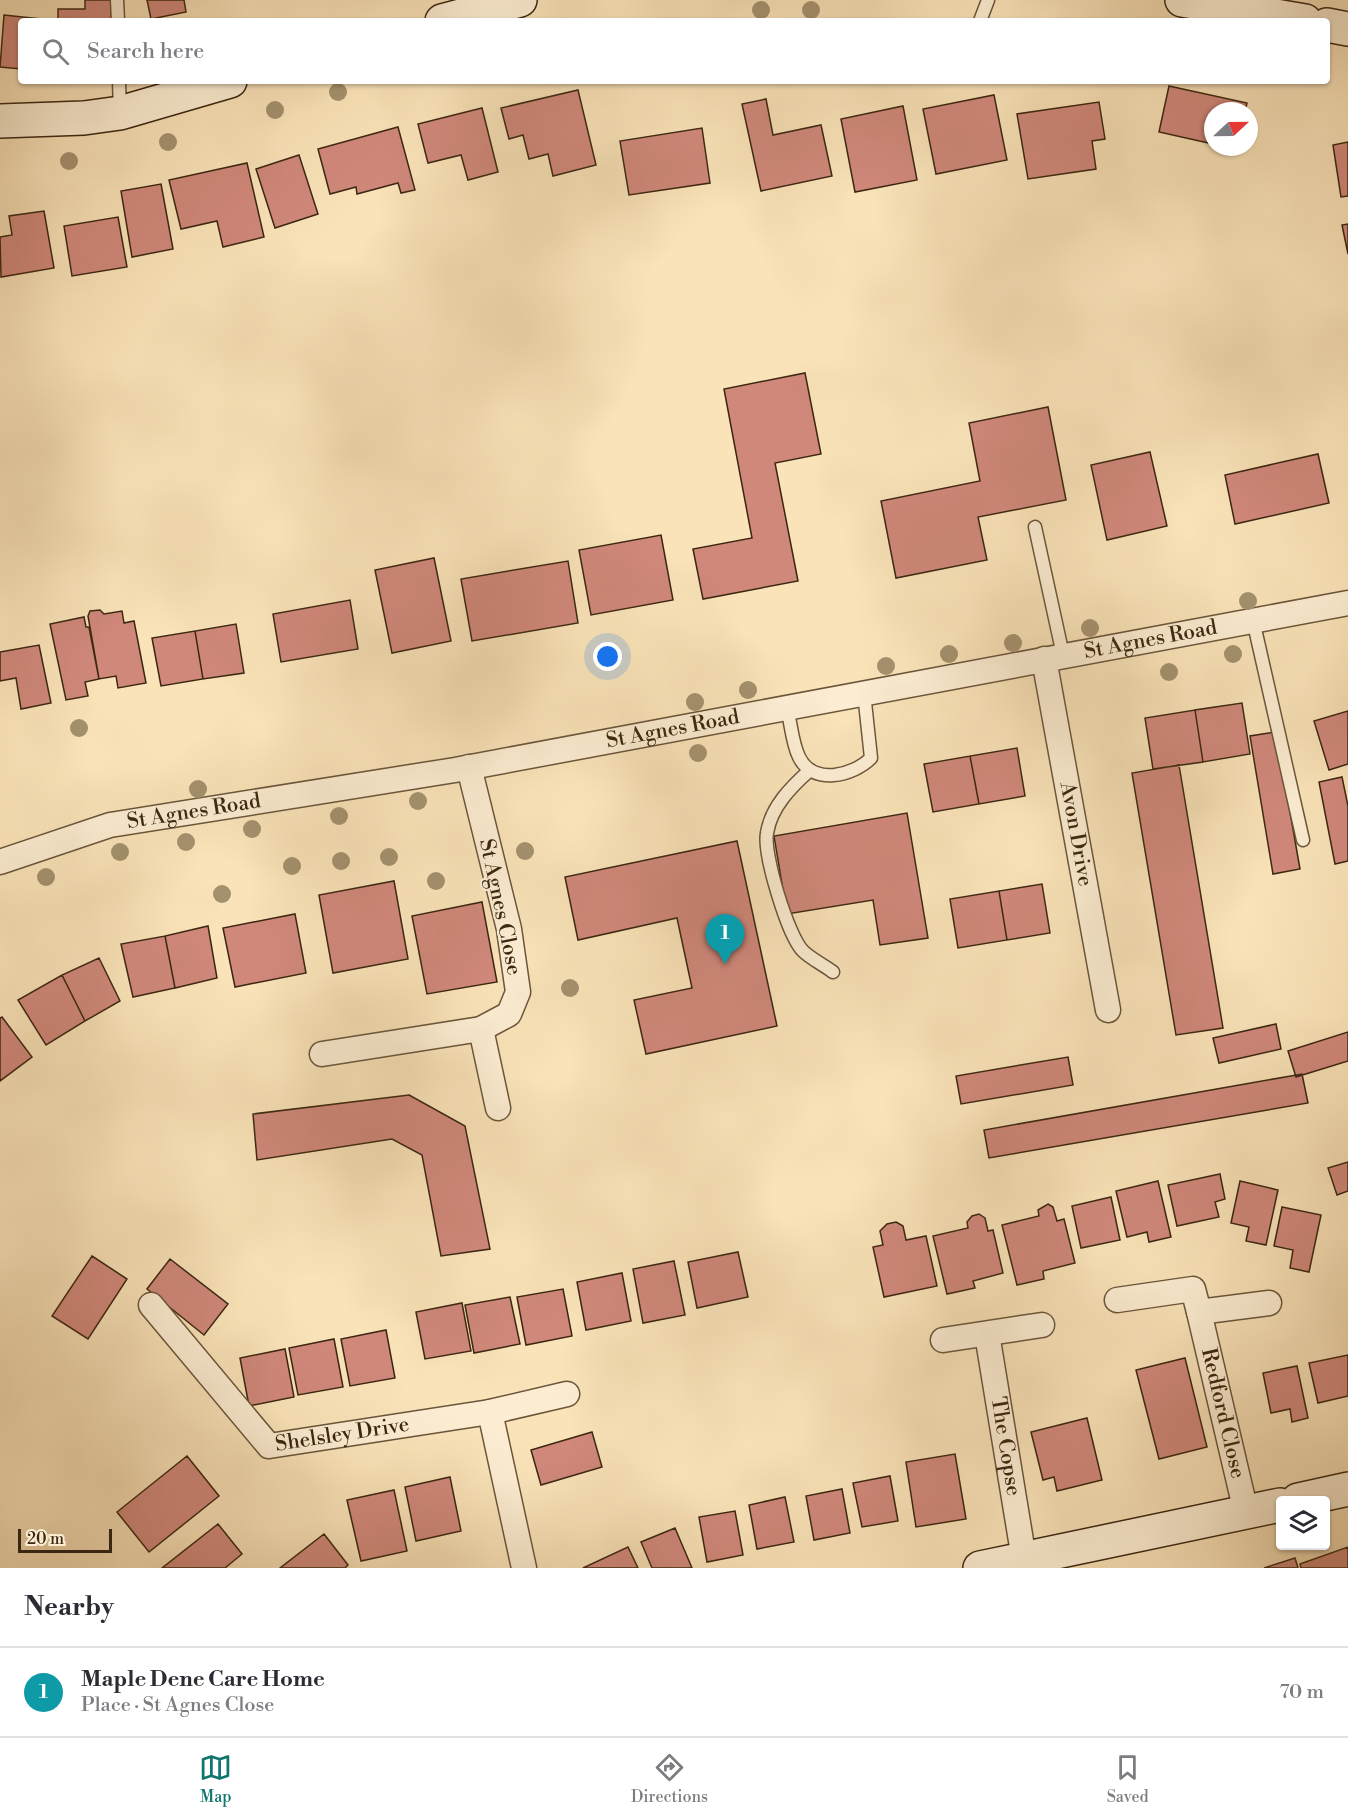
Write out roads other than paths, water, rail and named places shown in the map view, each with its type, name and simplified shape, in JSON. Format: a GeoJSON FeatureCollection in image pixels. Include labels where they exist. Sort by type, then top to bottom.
{"type":"FeatureCollection","features":[{"type":"Feature","properties":{"kind":"street"},"geometry":{"type":"LineString","coordinates":[[453,18],[520,0]]}},
{"type":"Feature","properties":{"kind":"street"},"geometry":{"type":"LineString","coordinates":[[1182,0],[1287,18]]}},
{"type":"Feature","properties":{"kind":"street"},"geometry":{"type":"LineString","coordinates":[[1330,26],[1348,29]]}},
{"type":"Feature","properties":{"kind":"street"},"geometry":{"type":"LineString","coordinates":[[0,121],[84,118],[120,113],[220,84]]}},
{"type":"Feature","properties":{"kind":"street","name":"St Agnes Road"},"geometry":{"type":"LineString","coordinates":[[0,862],[110,825],[469,767],[1348,603]]}},
{"type":"Feature","properties":{"kind":"street","name":"Avon Drive"},"geometry":{"type":"LineString","coordinates":[[1054,657],[1108,1010]]}},
{"type":"Feature","properties":{"kind":"street","name":"St Agnes Close"},"geometry":{"type":"LineString","coordinates":[[322,1054],[481,1029],[509,1014],[518,993],[509,929],[469,767]]}},
{"type":"Feature","properties":{"kind":"street"},"geometry":{"type":"LineString","coordinates":[[481,1029],[498,1108]]}},
{"type":"Feature","properties":{"kind":"street","name":"Redford Close"},"geometry":{"type":"LineString","coordinates":[[1117,1300],[1193,1289],[1246,1512]]}},
{"type":"Feature","properties":{"kind":"street"},"geometry":{"type":"LineString","coordinates":[[1199,1312],[1269,1303]]}},
{"type":"Feature","properties":{"kind":"street","name":"Shelsley Drive"},"geometry":{"type":"LineString","coordinates":[[151,1305],[269,1446],[490,1412],[567,1394]]}},
{"type":"Feature","properties":{"kind":"street"},"geometry":{"type":"LineString","coordinates":[[943,1340],[1042,1325]]}},
{"type":"Feature","properties":{"kind":"street","name":"The Copse"},"geometry":{"type":"LineString","coordinates":[[987,1334],[1024,1559]]}},
{"type":"Feature","properties":{"kind":"street"},"geometry":{"type":"LineString","coordinates":[[490,1412],[524,1568]]}},
{"type":"Feature","properties":{"kind":"street"},"geometry":{"type":"LineString","coordinates":[[1316,1496],[1348,1489]]}},
{"type":"Feature","properties":{"kind":"street"},"geometry":{"type":"LineString","coordinates":[[980,1568],[1276,1505]]}},
{"type":"Feature","properties":{"kind":"lane"},"geometry":{"type":"LineString","coordinates":[[117,0],[118,18]]}},
{"type":"Feature","properties":{"kind":"lane"},"geometry":{"type":"LineString","coordinates":[[981,18],[988,0]]}},
{"type":"Feature","properties":{"kind":"lane"},"geometry":{"type":"LineString","coordinates":[[119,84],[120,113]]}},
{"type":"Feature","properties":{"kind":"lane"},"geometry":{"type":"LineString","coordinates":[[1035,527],[1054,657]]}},
{"type":"Feature","properties":{"kind":"lane"},"geometry":{"type":"LineString","coordinates":[[1253,620],[1303,840]]}},
{"type":"Feature","properties":{"kind":"lane"},"geometry":{"type":"LineString","coordinates":[[787,708],[800,758],[810,770],[824,776],[835,776],[862,767],[871,758],[864,693]]}},
{"type":"Feature","properties":{"kind":"lane"},"geometry":{"type":"LineString","coordinates":[[810,770],[791,787],[781,801],[766,835],[785,921],[802,950],[833,972]]}},
{"type":"Feature","properties":{"kind":"place","name":"Maple Dene Care Home"},"geometry":{"type":"Point","coordinates":[725,964]}}]}
